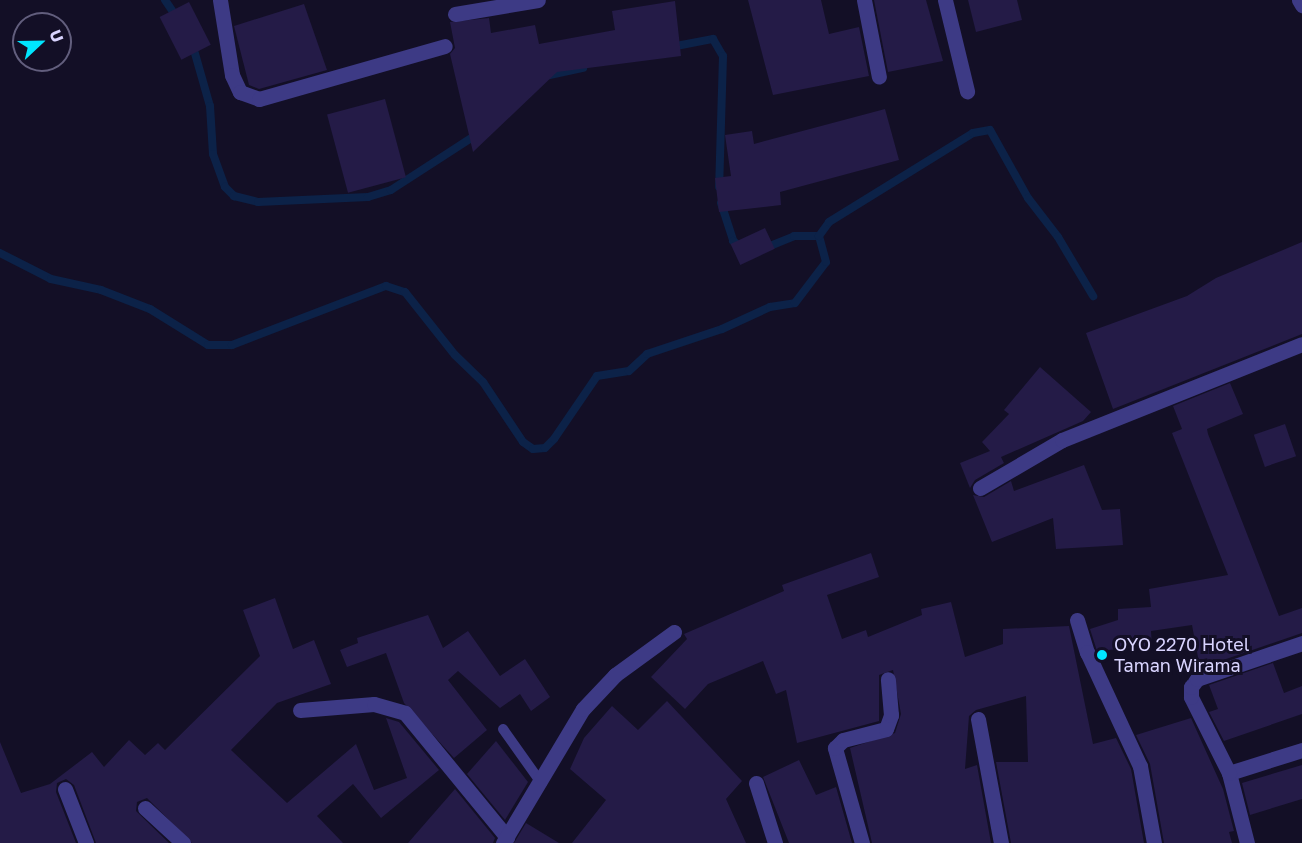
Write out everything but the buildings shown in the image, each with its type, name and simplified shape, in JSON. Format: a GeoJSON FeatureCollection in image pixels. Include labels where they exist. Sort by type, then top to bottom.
{"type":"FeatureCollection","features":[{"type":"Feature","properties":{"kind":"street"},"geometry":{"type":"LineString","coordinates":[[220,0],[232,75],[240,92],[259,99],[445,46]]}},
{"type":"Feature","properties":{"kind":"street"},"geometry":{"type":"LineString","coordinates":[[455,14],[538,0]]}},
{"type":"Feature","properties":{"kind":"street"},"geometry":{"type":"LineString","coordinates":[[864,0],[879,77]]}},
{"type":"Feature","properties":{"kind":"street"},"geometry":{"type":"LineString","coordinates":[[945,0],[967,90]]}},
{"type":"Feature","properties":{"kind":"street"},"geometry":{"type":"LineString","coordinates":[[1299,0],[1302,5]]}},
{"type":"Feature","properties":{"kind":"street"},"geometry":{"type":"LineString","coordinates":[[980,488],[1062,440],[1302,344]]}},
{"type":"Feature","properties":{"kind":"street"},"geometry":{"type":"LineString","coordinates":[[1077,620],[1087,652],[1140,766],[1154,843]]}},
{"type":"Feature","properties":{"kind":"street"},"geometry":{"type":"LineString","coordinates":[[300,710],[374,704],[405,713],[505,840],[542,784],[582,709],[615,675],[674,632]]}},
{"type":"Feature","properties":{"kind":"street"},"geometry":{"type":"LineString","coordinates":[[1247,843],[1229,773],[1191,697],[1191,687],[1197,679],[1302,643]]}},
{"type":"Feature","properties":{"kind":"street"},"geometry":{"type":"LineString","coordinates":[[862,843],[835,748],[843,740],[886,729],[891,715],[888,680]]}},
{"type":"Feature","properties":{"kind":"street"},"geometry":{"type":"LineString","coordinates":[[978,719],[1002,843]]}},
{"type":"Feature","properties":{"kind":"street"},"geometry":{"type":"LineString","coordinates":[[1229,773],[1302,750]]}},
{"type":"Feature","properties":{"kind":"street"},"geometry":{"type":"LineString","coordinates":[[756,783],[774,843]]}},
{"type":"Feature","properties":{"kind":"street"},"geometry":{"type":"LineString","coordinates":[[65,789],[86,843]]}},
{"type":"Feature","properties":{"kind":"street"},"geometry":{"type":"LineString","coordinates":[[146,808],[183,843]]}},
{"type":"Feature","properties":{"kind":"lane"},"geometry":{"type":"LineString","coordinates":[[504,729],[542,784]]}},
{"type":"Feature","properties":{"kind":"waterway"},"geometry":{"type":"LineString","coordinates":[[165,0],[178,19]]}},
{"type":"Feature","properties":{"kind":"waterway"},"geometry":{"type":"LineString","coordinates":[[671,47],[713,39],[723,56],[719,187]]}},
{"type":"Feature","properties":{"kind":"waterway"},"geometry":{"type":"LineString","coordinates":[[192,43],[210,106],[213,154],[225,187],[234,196],[258,202],[368,197],[391,190],[479,133]]}},
{"type":"Feature","properties":{"kind":"waterway"},"geometry":{"type":"LineString","coordinates":[[545,76],[583,68]]}},
{"type":"Feature","properties":{"kind":"waterway"},"geometry":{"type":"LineString","coordinates":[[0,253],[51,279],[101,290],[150,309],[208,345],[232,345],[386,286],[405,292],[455,355],[483,382],[523,442],[533,449],[545,448],[554,439],[597,376],[629,371],[647,354],[722,329],[770,307],[795,303],[826,262],[819,236],[829,222],[973,133],[990,130],[1028,198],[1058,237],[1093,296]]}},
{"type":"Feature","properties":{"kind":"waterway"},"geometry":{"type":"LineString","coordinates":[[721,203],[733,241],[744,249]]}},
{"type":"Feature","properties":{"kind":"waterway"},"geometry":{"type":"LineString","coordinates":[[765,248],[794,236],[819,236]]}},
{"type":"Feature","properties":{"kind":"place","name":"OYO 2270 Hotel Taman Wirama"},"geometry":{"type":"Point","coordinates":[1102,655]}}]}
